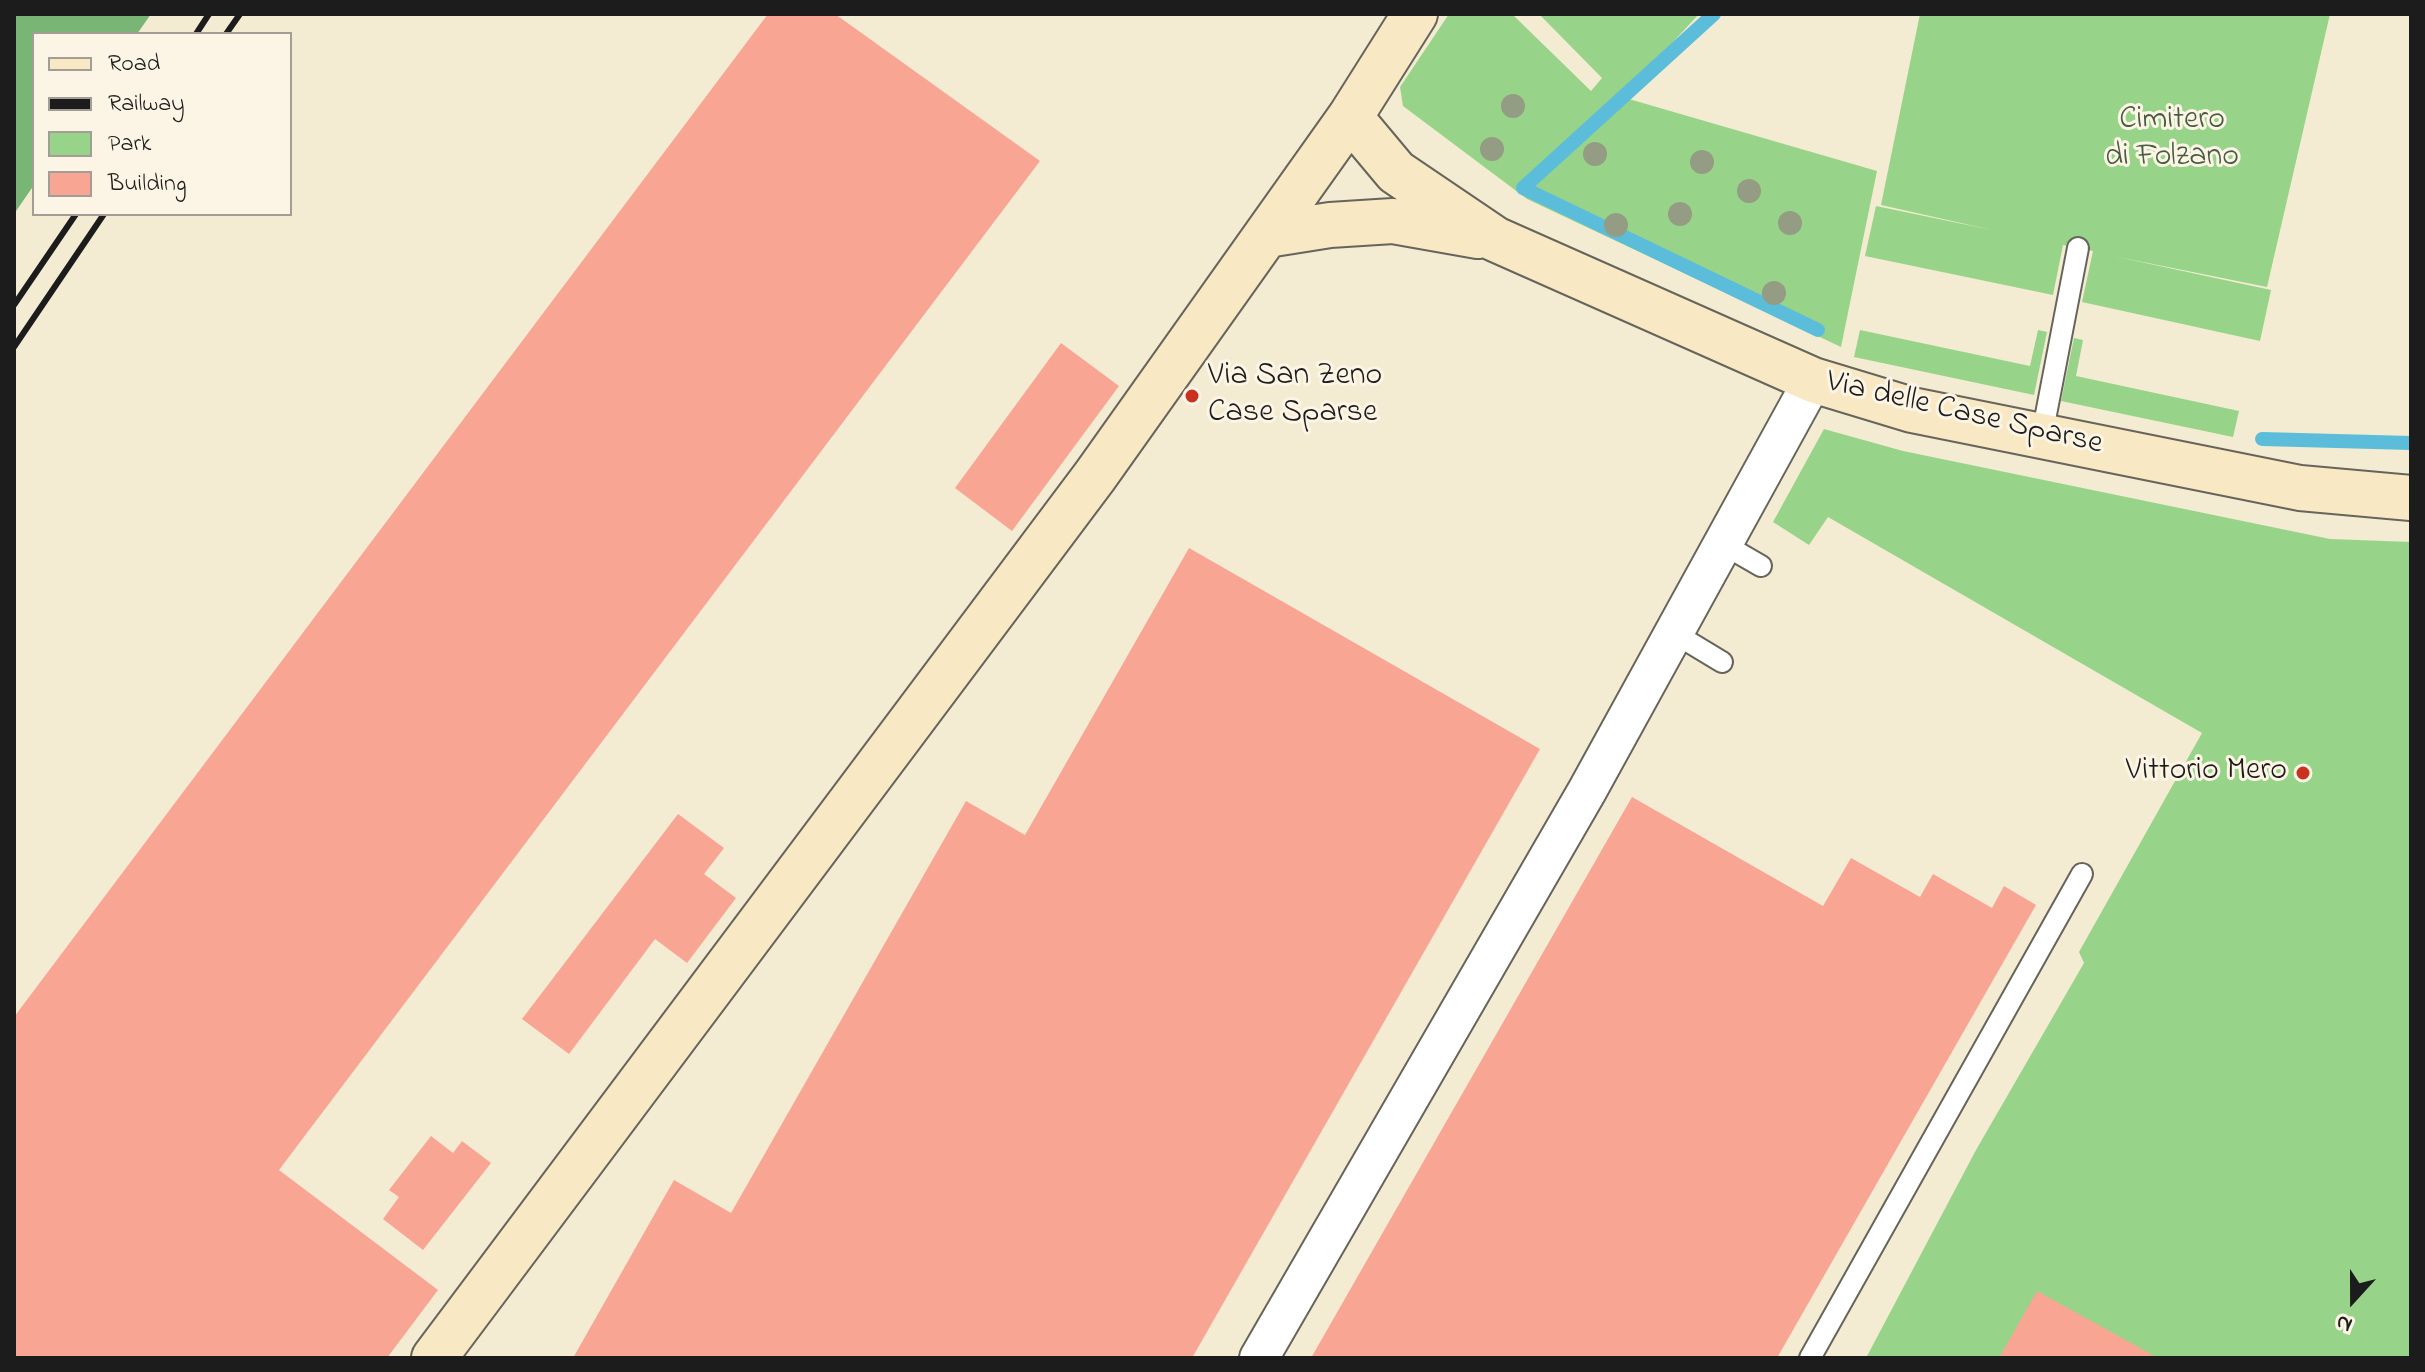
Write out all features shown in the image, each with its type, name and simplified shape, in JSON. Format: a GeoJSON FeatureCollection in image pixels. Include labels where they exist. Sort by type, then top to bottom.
{"type":"FeatureCollection","features":[{"type":"Feature","properties":{"kind":"street"},"geometry":{"type":"LineString","coordinates":[[434,1358],[1095,476],[1350,117],[1415,14]]}},
{"type":"Feature","properties":{"kind":"street","name":"Via delle Case Sparse"},"geometry":{"type":"LineString","coordinates":[[1350,117],[1396,172],[1495,239],[1813,380],[1912,410],[2300,488],[2411,498]]}},
{"type":"Feature","properties":{"kind":"street","name":"Via delle Case Sparse"},"geometry":{"type":"LineString","coordinates":[[1267,235],[1330,225],[1393,221],[1495,239]]}},
{"type":"Feature","properties":{"kind":"street"},"geometry":{"type":"LineString","coordinates":[[1259,1358],[1580,804],[1813,380]]}},
{"type":"Feature","properties":{"kind":"lane"},"geometry":{"type":"LineString","coordinates":[[2042,435],[2078,248]]}},
{"type":"Feature","properties":{"kind":"lane"},"geometry":{"type":"LineString","coordinates":[[1723,544],[1761,566]]}},
{"type":"Feature","properties":{"kind":"lane"},"geometry":{"type":"LineString","coordinates":[[1674,633],[1722,662]]}},
{"type":"Feature","properties":{"kind":"lane"},"geometry":{"type":"LineString","coordinates":[[1810,1358],[2082,874]]}},
{"type":"Feature","properties":{"kind":"green space"},"geometry":{"type":"Polygon","coordinates":[[[14,14],[151,14],[138,32],[32,32],[32,188],[14,214],[14,14]]]}},
{"type":"Feature","properties":{"kind":"green space"},"geometry":{"type":"Polygon","coordinates":[[[1449,14],[1512,14],[1591,91],[1602,78],[1539,14],[1699,14],[1622,97],[1877,171],[1841,347],[1527,199],[1403,106],[1400,87],[1449,14]]]}},
{"type":"Feature","properties":{"kind":"green space","name":"Cimitero di Folzano"},"geometry":{"type":"Polygon","coordinates":[[[1920,14],[2330,14],[2267,287],[2113,256],[2271,290],[2260,341],[2082,302],[2093,251],[2063,245],[2053,295],[1865,256],[1876,206],[1992,230],[1881,205],[1920,14]]]}},
{"type":"Feature","properties":{"kind":"green space"},"geometry":{"type":"Polygon","coordinates":[[[1860,330],[2030,366],[2038,330],[2047,332],[2034,395],[1854,357],[1860,330]]]}},
{"type":"Feature","properties":{"kind":"green space"},"geometry":{"type":"Polygon","coordinates":[[[2074,338],[2083,340],[2076,376],[2239,411],[2233,437],[2061,401],[2074,338]]]}},
{"type":"Feature","properties":{"kind":"green space","name":"Vittorio Mero"},"geometry":{"type":"Polygon","coordinates":[[[1824,429],[1903,451],[2330,539],[2411,542],[2411,1358],[1866,1358],[1976,1150],[2084,963],[2079,952],[2202,733],[1828,517],[1809,545],[1773,522],[1824,429]]]}},
{"type":"Feature","properties":{"kind":"building"},"geometry":{"type":"Polygon","coordinates":[[[768,14],[835,14],[1040,161],[279,1170],[438,1290],[387,1358],[14,1358],[14,1017],[768,14]]]}},
{"type":"Feature","properties":{"kind":"building"},"geometry":{"type":"Polygon","coordinates":[[[1061,343],[1119,386],[1012,531],[955,488],[1061,343]]]}},
{"type":"Feature","properties":{"kind":"building"},"geometry":{"type":"Polygon","coordinates":[[[1189,548],[1540,749],[1192,1358],[573,1358],[674,1180],[731,1213],[966,801],[1025,835],[1189,548]]]}},
{"type":"Feature","properties":{"kind":"building"},"geometry":{"type":"Polygon","coordinates":[[[1632,797],[1823,906],[1851,858],[1920,897],[1933,874],[1992,908],[2004,886],[2036,905],[1777,1358],[1311,1358],[1632,797]]]}},
{"type":"Feature","properties":{"kind":"building"},"geometry":{"type":"Polygon","coordinates":[[[678,814],[724,848],[704,874],[736,898],[687,963],[655,939],[569,1054],[522,1019],[678,814]]]}},
{"type":"Feature","properties":{"kind":"building"},"geometry":{"type":"Polygon","coordinates":[[[431,1136],[453,1153],[462,1141],[491,1163],[423,1250],[383,1219],[399,1197],[389,1190],[431,1136]]]}},
{"type":"Feature","properties":{"kind":"building"},"geometry":{"type":"Polygon","coordinates":[[[2037,1291],[2158,1358],[1999,1358],[2037,1291]]]}},
{"type":"Feature","properties":{"kind":"waterway"},"geometry":{"type":"LineString","coordinates":[[1714,14],[1523,188],[1818,330]]}},
{"type":"Feature","properties":{"kind":"waterway"},"geometry":{"type":"LineString","coordinates":[[2262,439],[2411,443]]}},
{"type":"Feature","properties":{"kind":"railway"},"geometry":{"type":"LineString","coordinates":[[197,32],[209,14]]}},
{"type":"Feature","properties":{"kind":"railway"},"geometry":{"type":"LineString","coordinates":[[227,32],[240,14]]}},
{"type":"Feature","properties":{"kind":"railway"},"geometry":{"type":"LineString","coordinates":[[14,305],[75,216]]}},
{"type":"Feature","properties":{"kind":"railway"},"geometry":{"type":"LineString","coordinates":[[14,347],[103,216]]}},
{"type":"Feature","properties":{"kind":"place","name":"Via San Zeno Case Sparse"},"geometry":{"type":"Point","coordinates":[1192,396]}},
{"type":"Feature","properties":{"kind":"place","name":"Vittorio Mero"},"geometry":{"type":"Point","coordinates":[2303,773]}}]}
